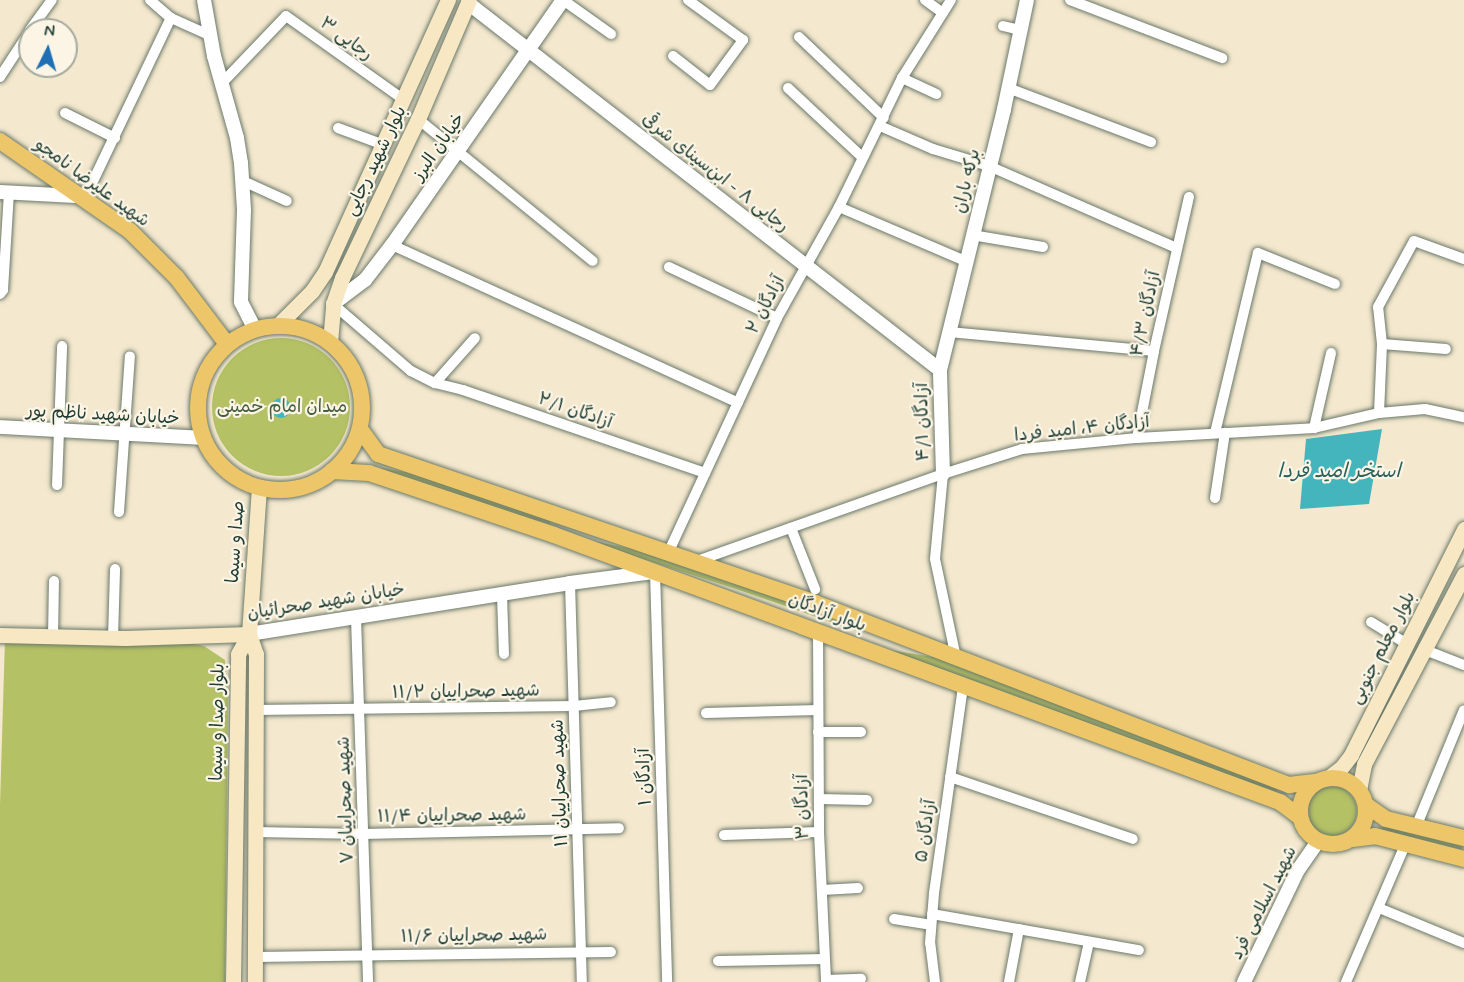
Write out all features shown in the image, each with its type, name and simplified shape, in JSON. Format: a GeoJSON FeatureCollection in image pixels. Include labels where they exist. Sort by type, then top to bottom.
{"type":"FeatureCollection","features":[{"type":"Feature","properties":{"kind":"main road","name":"بلوار شهید رجایی"},"geometry":{"type":"LineString","coordinates":[[277,326],[312,291],[325,272],[448,0]]}},
{"type":"Feature","properties":{"kind":"main road","name":"بلوار شهید رجایی"},"geometry":{"type":"LineString","coordinates":[[330,342],[333,304],[342,278],[418,119],[467,1]]}},
{"type":"Feature","properties":{"kind":"main road","name":"شهید علیرضا نامجو"},"geometry":{"type":"LineString","coordinates":[[0,141],[130,231],[177,278],[227,344]]}},
{"type":"Feature","properties":{"kind":"main road"},"geometry":{"type":"LineString","coordinates":[[277,326],[294,326],[313,332],[330,342],[347,359],[358,381],[363,405],[360,429],[350,452],[333,471],[310,484],[285,490],[259,488],[236,477],[216,460],[203,438],[197,413],[200,387],[210,364],[227,344],[255,329],[277,326]]}},
{"type":"Feature","properties":{"kind":"main road","name":"بلوار آزادگان"},"geometry":{"type":"LineString","coordinates":[[360,429],[378,454],[578,523],[697,561],[880,628],[1289,785],[1322,780]]}},
{"type":"Feature","properties":{"kind":"main road","name":"بلوار آزادگان"},"geometry":{"type":"LineString","coordinates":[[333,471],[369,473],[554,535],[1280,802],[1300,817]]}},
{"type":"Feature","properties":{"kind":"main road","name":"صدا و سیما"},"geometry":{"type":"LineString","coordinates":[[249,634],[259,488]]}},
{"type":"Feature","properties":{"kind":"main road"},"geometry":{"type":"LineString","coordinates":[[554,535],[561,517]]}},
{"type":"Feature","properties":{"kind":"main road"},"geometry":{"type":"LineString","coordinates":[[572,542],[578,523]]}},
{"type":"Feature","properties":{"kind":"main road","name":"بلوار معلم جنوبی"},"geometry":{"type":"LineString","coordinates":[[1322,780],[1341,768],[1351,755],[1464,529]]}},
{"type":"Feature","properties":{"kind":"main road"},"geometry":{"type":"LineString","coordinates":[[1445,568],[1464,575]]}},
{"type":"Feature","properties":{"kind":"main road","name":"بلوار معلم جنوبی"},"geometry":{"type":"LineString","coordinates":[[1362,798],[1364,764],[1464,575]]}},
{"type":"Feature","properties":{"kind":"main road"},"geometry":{"type":"LineString","coordinates":[[873,651],[880,628]]}},
{"type":"Feature","properties":{"kind":"main road","name":"خیابان شهید صحرائیان"},"geometry":{"type":"LineString","coordinates":[[0,635],[113,638],[249,634]]}},
{"type":"Feature","properties":{"kind":"main road","name":"بلوار صدا و سیما"},"geometry":{"type":"LineString","coordinates":[[249,634],[256,654],[255,982]]}},
{"type":"Feature","properties":{"kind":"main road","name":"بلوار صدا و سیما"},"geometry":{"type":"LineString","coordinates":[[233,982],[238,654],[249,634]]}},
{"type":"Feature","properties":{"kind":"main road"},"geometry":{"type":"LineString","coordinates":[[1464,838],[1386,819],[1362,798],[1348,781],[1322,780],[1303,795],[1300,817],[1309,834],[1318,841],[1336,844],[1352,838],[1375,836],[1464,859]]}},
{"type":"Feature","properties":{"kind":"main road"},"geometry":{"type":"LineString","coordinates":[[1352,838],[1362,827],[1362,798]]}},
{"type":"Feature","properties":{"kind":"street"},"geometry":{"type":"LineString","coordinates":[[39,18],[52,0]]}},
{"type":"Feature","properties":{"kind":"street"},"geometry":{"type":"LineString","coordinates":[[150,0],[171,18],[211,36]]}},
{"type":"Feature","properties":{"kind":"street"},"geometry":{"type":"LineString","coordinates":[[204,0],[237,138],[243,181],[241,302],[255,329]]}},
{"type":"Feature","properties":{"kind":"street"},"geometry":{"type":"LineString","coordinates":[[563,0],[611,34]]}},
{"type":"Feature","properties":{"kind":"street","name":"خیابان البرز"},"geometry":{"type":"LineString","coordinates":[[333,304],[365,280],[392,245],[563,0]]}},
{"type":"Feature","properties":{"kind":"street"},"geometry":{"type":"LineString","coordinates":[[673,56],[710,86],[743,40],[688,0]]}},
{"type":"Feature","properties":{"kind":"street"},"geometry":{"type":"LineString","coordinates":[[925,0],[943,13]]}},
{"type":"Feature","properties":{"kind":"street","name":"آزادگان ۲"},"geometry":{"type":"LineString","coordinates":[[669,551],[777,318],[839,207],[902,78],[951,0]]}},
{"type":"Feature","properties":{"kind":"street","name":"برکه باران"},"geometry":{"type":"LineString","coordinates":[[940,370],[1027,0]]}},
{"type":"Feature","properties":{"kind":"street"},"geometry":{"type":"LineString","coordinates":[[1070,0],[1222,58]]}},
{"type":"Feature","properties":{"kind":"street","name":"رجایی ۸ - ابن‌سینای شرقی"},"geometry":{"type":"LineString","coordinates":[[467,1],[528,51],[940,370]]}},
{"type":"Feature","properties":{"kind":"street","name":"رجایی ۳"},"geometry":{"type":"LineString","coordinates":[[223,82],[286,16],[404,100]]}},
{"type":"Feature","properties":{"kind":"street"},"geometry":{"type":"LineString","coordinates":[[0,294],[3,290],[5,192],[80,198],[115,138],[171,18]]}},
{"type":"Feature","properties":{"kind":"street"},"geometry":{"type":"LineString","coordinates":[[1003,26],[1020,30]]}},
{"type":"Feature","properties":{"kind":"street"},"geometry":{"type":"LineString","coordinates":[[799,37],[882,122],[933,149],[989,166],[1177,248]]}},
{"type":"Feature","properties":{"kind":"street"},"geometry":{"type":"LineString","coordinates":[[0,77],[18,49]]}},
{"type":"Feature","properties":{"kind":"street"},"geometry":{"type":"LineString","coordinates":[[902,78],[937,94]]}},
{"type":"Feature","properties":{"kind":"street"},"geometry":{"type":"LineString","coordinates":[[788,88],[862,157]]}},
{"type":"Feature","properties":{"kind":"street"},"geometry":{"type":"LineString","coordinates":[[1008,88],[1151,142]]}},
{"type":"Feature","properties":{"kind":"street"},"geometry":{"type":"LineString","coordinates":[[65,113],[115,138]]}},
{"type":"Feature","properties":{"kind":"street"},"geometry":{"type":"LineString","coordinates":[[418,119],[593,261]]}},
{"type":"Feature","properties":{"kind":"street"},"geometry":{"type":"LineString","coordinates":[[338,128],[384,145]]}},
{"type":"Feature","properties":{"kind":"street"},"geometry":{"type":"LineString","coordinates":[[243,181],[287,201]]}},
{"type":"Feature","properties":{"kind":"street","name":"آزادگان ۴/۳"},"geometry":{"type":"LineString","coordinates":[[1137,438],[1189,197]]}},
{"type":"Feature","properties":{"kind":"street"},"geometry":{"type":"LineString","coordinates":[[839,207],[965,261]]}},
{"type":"Feature","properties":{"kind":"street"},"geometry":{"type":"LineString","coordinates":[[972,235],[1043,247]]}},
{"type":"Feature","properties":{"kind":"street"},"geometry":{"type":"LineString","coordinates":[[1379,413],[1382,344],[1378,307],[1414,241],[1464,259]]}},
{"type":"Feature","properties":{"kind":"street"},"geometry":{"type":"LineString","coordinates":[[392,245],[738,403]]}},
{"type":"Feature","properties":{"kind":"street"},"geometry":{"type":"LineString","coordinates":[[1215,498],[1220,433],[1258,253],[1335,284]]}},
{"type":"Feature","properties":{"kind":"street"},"geometry":{"type":"LineString","coordinates":[[669,267],[777,318]]}},
{"type":"Feature","properties":{"kind":"street","name":"آزادگان ۲/۱"},"geometry":{"type":"LineString","coordinates":[[333,304],[411,371],[435,383],[463,390],[705,473]]}},
{"type":"Feature","properties":{"kind":"street"},"geometry":{"type":"LineString","coordinates":[[949,332],[1154,351]]}},
{"type":"Feature","properties":{"kind":"street"},"geometry":{"type":"LineString","coordinates":[[435,383],[475,338]]}},
{"type":"Feature","properties":{"kind":"street"},"geometry":{"type":"LineString","coordinates":[[1382,344],[1446,350]]}},
{"type":"Feature","properties":{"kind":"street"},"geometry":{"type":"LineString","coordinates":[[57,485],[62,346]]}},
{"type":"Feature","properties":{"kind":"street"},"geometry":{"type":"LineString","coordinates":[[1314,428],[1331,353]]}},
{"type":"Feature","properties":{"kind":"street"},"geometry":{"type":"LineString","coordinates":[[119,512],[130,356]]}},
{"type":"Feature","properties":{"kind":"street","name":"آزادگان ۴/۱"},"geometry":{"type":"LineString","coordinates":[[940,370],[943,474]]}},
{"type":"Feature","properties":{"kind":"street","name":"آزادگان ۴، امید فردا"},"geometry":{"type":"LineString","coordinates":[[697,561],[943,474],[1022,449],[1137,438],[1314,428],[1379,413],[1425,409],[1464,417]]}},
{"type":"Feature","properties":{"kind":"street","name":"خیابان شهید ناظم پور"},"geometry":{"type":"LineString","coordinates":[[0,427],[203,438]]}},
{"type":"Feature","properties":{"kind":"street"},"geometry":{"type":"LineString","coordinates":[[943,474],[935,559],[956,658]]}},
{"type":"Feature","properties":{"kind":"street"},"geometry":{"type":"LineString","coordinates":[[791,528],[815,589]]}},
{"type":"Feature","properties":{"kind":"street"},"geometry":{"type":"LineString","coordinates":[[113,638],[115,569]]}},
{"type":"Feature","properties":{"kind":"street","name":"خیابان شهید صحرائیان"},"geometry":{"type":"LineString","coordinates":[[249,634],[570,583],[655,572]]}},
{"type":"Feature","properties":{"kind":"street","name":"آزادگان ۱"},"geometry":{"type":"LineString","coordinates":[[655,572],[667,982]]}},
{"type":"Feature","properties":{"kind":"street"},"geometry":{"type":"LineString","coordinates":[[53,637],[54,581]]}},
{"type":"Feature","properties":{"kind":"street","name":"شهید صحراییان ۱۱"},"geometry":{"type":"LineString","coordinates":[[570,583],[582,982]]}},
{"type":"Feature","properties":{"kind":"street"},"geometry":{"type":"LineString","coordinates":[[502,595],[504,654]]}},
{"type":"Feature","properties":{"kind":"street","name":"شهید صحراییان ۷"},"geometry":{"type":"LineString","coordinates":[[356,618],[368,982]]}},
{"type":"Feature","properties":{"kind":"street"},"geometry":{"type":"LineString","coordinates":[[1371,622],[1407,644]]}},
{"type":"Feature","properties":{"kind":"street","name":"آزادگان ۳"},"geometry":{"type":"LineString","coordinates":[[818,631],[819,832],[826,981]]}},
{"type":"Feature","properties":{"kind":"street"},"geometry":{"type":"LineString","coordinates":[[1425,650],[1464,665]]}},
{"type":"Feature","properties":{"kind":"street","name":"آزادگان ۵"},"geometry":{"type":"LineString","coordinates":[[935,982],[930,943],[932,920],[963,686]]}},
{"type":"Feature","properties":{"kind":"street","name":"شهید صحراییان ۱۱/۲"},"geometry":{"type":"LineString","coordinates":[[256,710],[574,706],[610,702]]}},
{"type":"Feature","properties":{"kind":"street"},"geometry":{"type":"LineString","coordinates":[[705,712],[818,710]]}},
{"type":"Feature","properties":{"kind":"street"},"geometry":{"type":"LineString","coordinates":[[1416,827],[1464,710]]}},
{"type":"Feature","properties":{"kind":"street"},"geometry":{"type":"LineString","coordinates":[[818,732],[861,732]]}},
{"type":"Feature","properties":{"kind":"street"},"geometry":{"type":"LineString","coordinates":[[950,777],[1133,839]]}},
{"type":"Feature","properties":{"kind":"street"},"geometry":{"type":"LineString","coordinates":[[819,799],[867,800]]}},
{"type":"Feature","properties":{"kind":"street","name":"شهید صحراییان ۱۱/۴"},"geometry":{"type":"LineString","coordinates":[[255,832],[363,834],[619,828]]}},
{"type":"Feature","properties":{"kind":"street"},"geometry":{"type":"LineString","coordinates":[[724,834],[819,832]]}},
{"type":"Feature","properties":{"kind":"street","name":"شهید اسلامی فرد"},"geometry":{"type":"LineString","coordinates":[[1244,982],[1298,870],[1318,841]]}},
{"type":"Feature","properties":{"kind":"street"},"geometry":{"type":"LineString","coordinates":[[1346,982],[1405,845]]}},
{"type":"Feature","properties":{"kind":"street"},"geometry":{"type":"LineString","coordinates":[[822,890],[858,888]]}},
{"type":"Feature","properties":{"kind":"street"},"geometry":{"type":"LineString","coordinates":[[1379,908],[1464,943]]}},
{"type":"Feature","properties":{"kind":"street"},"geometry":{"type":"LineString","coordinates":[[894,919],[932,920],[1019,929],[1139,950]]}},
{"type":"Feature","properties":{"kind":"street"},"geometry":{"type":"LineString","coordinates":[[1009,982],[1019,929]]}},
{"type":"Feature","properties":{"kind":"street"},"geometry":{"type":"LineString","coordinates":[[1080,982],[1089,942]]}},
{"type":"Feature","properties":{"kind":"street","name":"شهید صحراییان ۱۱/۶"},"geometry":{"type":"LineString","coordinates":[[256,957],[611,952]]}},
{"type":"Feature","properties":{"kind":"street"},"geometry":{"type":"LineString","coordinates":[[718,961],[824,959]]}},
{"type":"Feature","properties":{"kind":"street"},"geometry":{"type":"LineString","coordinates":[[826,981],[861,979]]}},
{"type":"Feature","properties":{"kind":"green space","name":"میدان امام خمینی"},"geometry":{"type":"Polygon","coordinates":[[[281,338],[307,344],[330,358],[344,381],[350,407],[344,433],[330,456],[307,470],[281,476],[255,470],[232,456],[218,433],[212,407],[218,381],[232,358],[255,344],[281,338]]]}},
{"type":"Feature","properties":{"kind":"green space"},"geometry":{"type":"Polygon","coordinates":[[[382,468],[410,473],[551,521],[550,524],[499,511],[380,471],[382,468]]]}},
{"type":"Feature","properties":{"kind":"green space"},"geometry":{"type":"Polygon","coordinates":[[[581,539],[629,548],[832,617],[862,633],[733,588],[581,539]]]}},
{"type":"Feature","properties":{"kind":"green space"},"geometry":{"type":"Polygon","coordinates":[[[5,639],[185,642],[204,646],[225,660],[228,690],[225,982],[0,982],[0,805],[5,639]]]}},
{"type":"Feature","properties":{"kind":"green space"},"geometry":{"type":"Polygon","coordinates":[[[890,650],[933,657],[1278,786],[1274,797],[890,650]]]}},
{"type":"Feature","properties":{"kind":"green space"},"geometry":{"type":"Polygon","coordinates":[[[1332,786],[1341,788],[1352,797],[1357,811],[1355,820],[1346,831],[1332,836],[1323,834],[1312,825],[1307,811],[1309,802],[1318,791],[1332,786]]]}},
{"type":"Feature","properties":{"kind":"green space"},"geometry":{"type":"Polygon","coordinates":[[[1383,823],[1464,842],[1462,849],[1381,831],[1383,823]]]}},
{"type":"Feature","properties":{"kind":"water"},"geometry":{"type":"Polygon","coordinates":[[[281,398],[288,401],[291,408],[288,415],[281,418],[274,415],[271,408],[274,401],[281,398]]]}},
{"type":"Feature","properties":{"kind":"water","name":"استخر امید فردا"},"geometry":{"type":"Polygon","coordinates":[[[1382,429],[1369,504],[1300,509],[1306,439],[1382,429]]]}}]}
